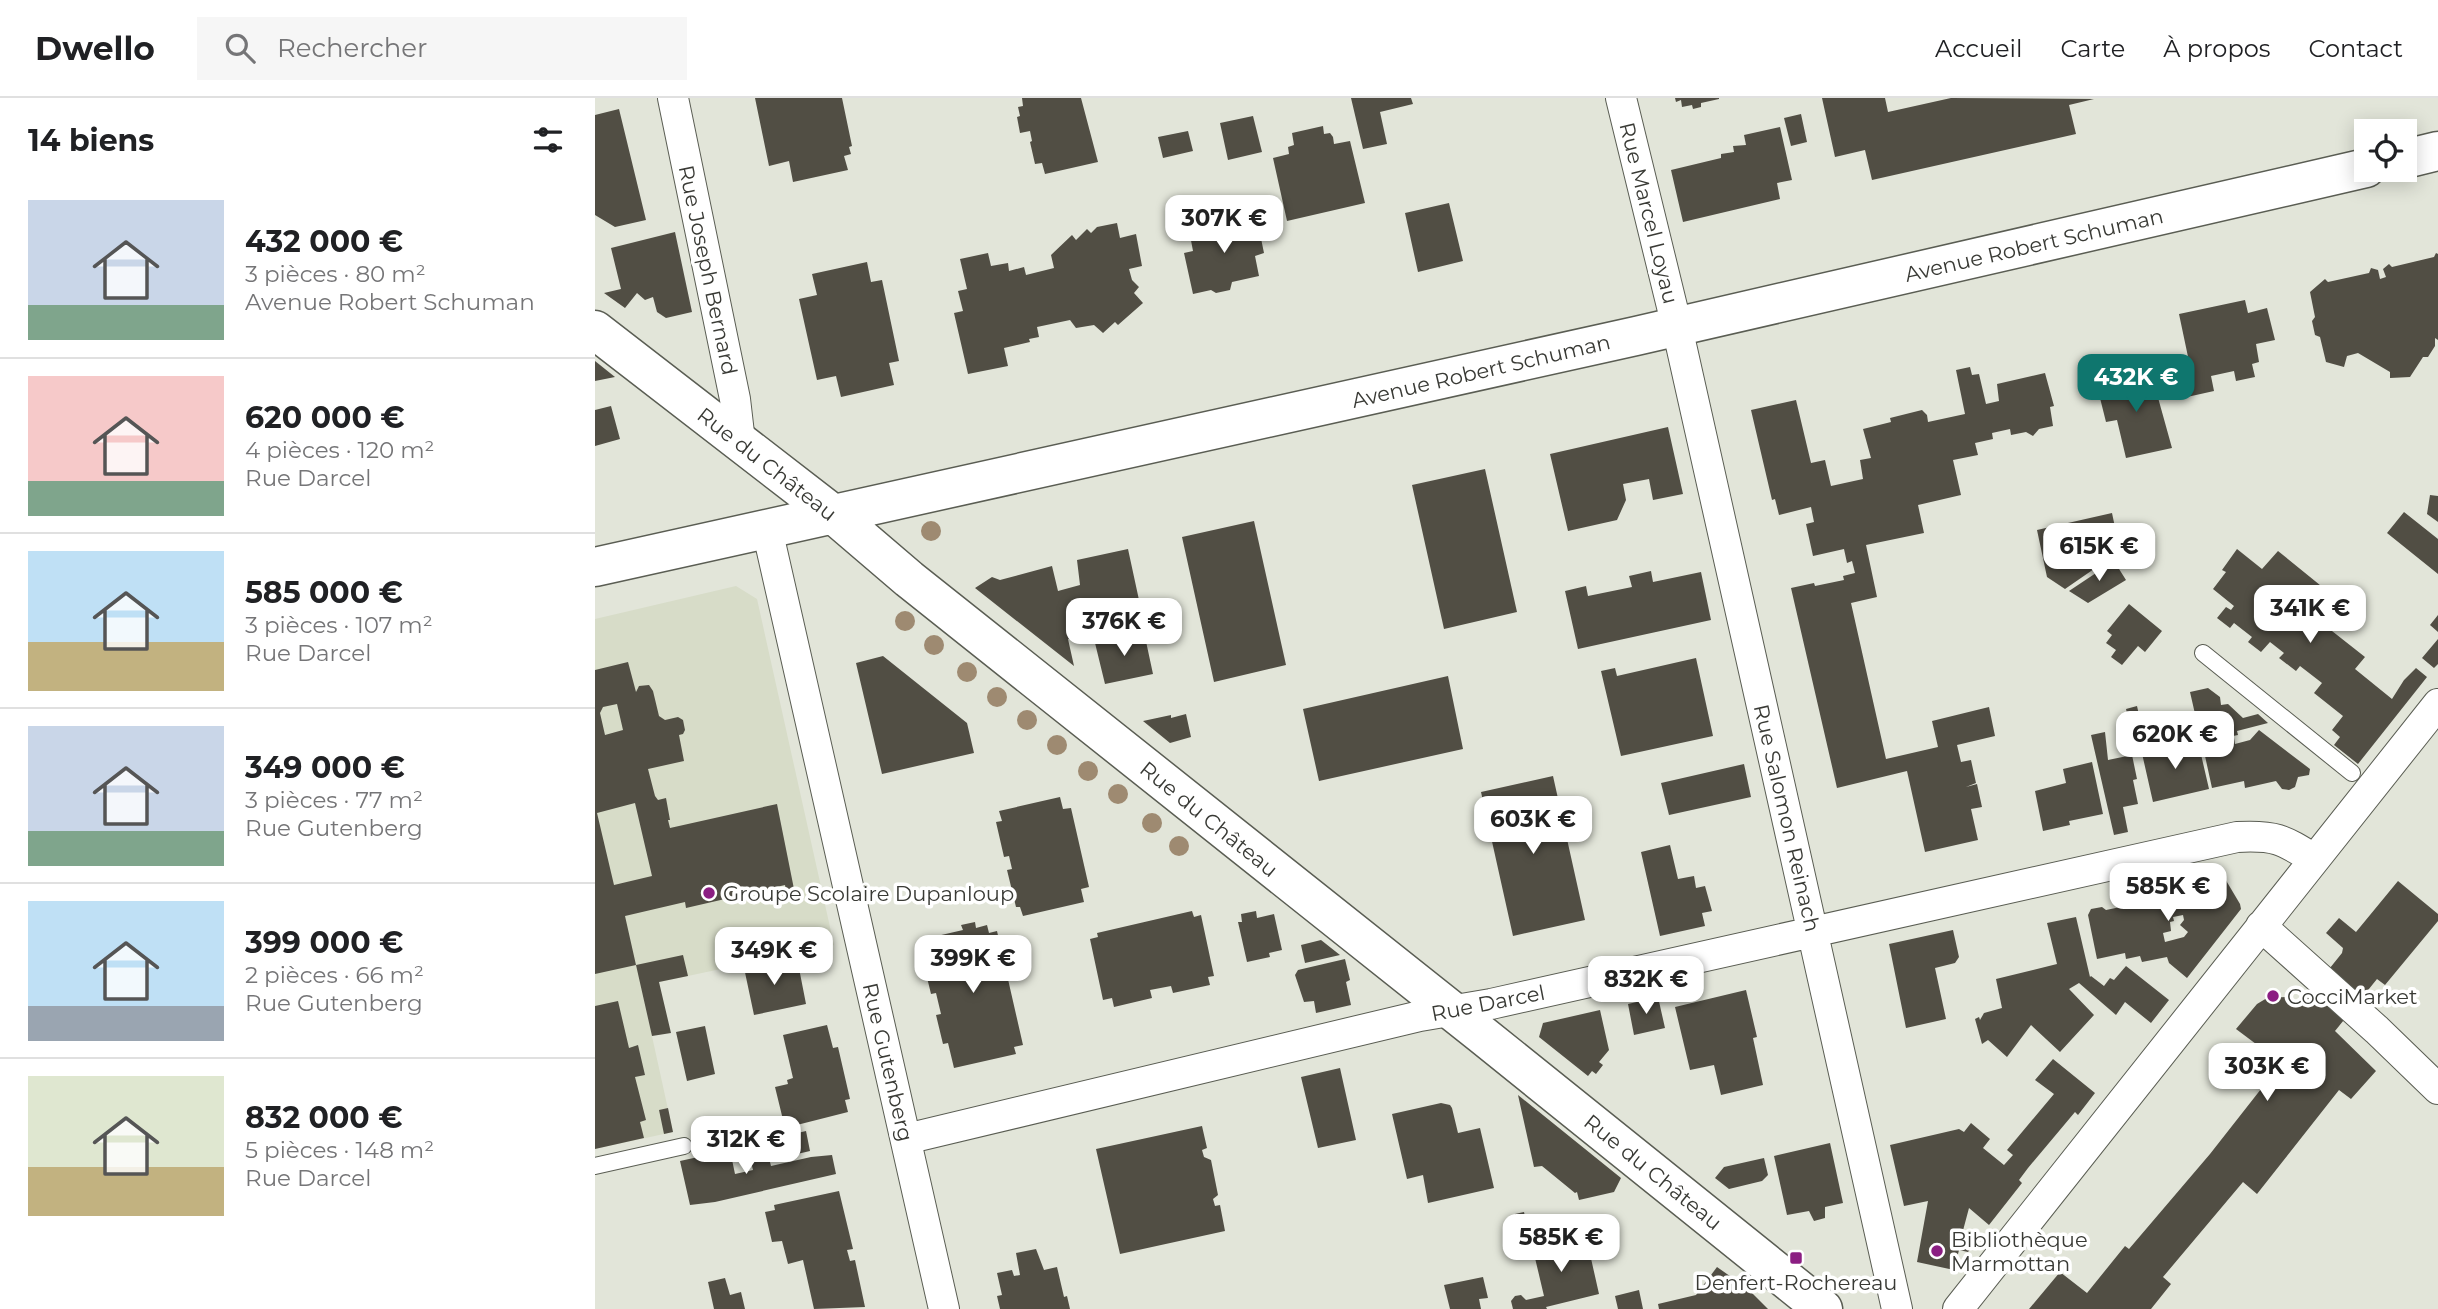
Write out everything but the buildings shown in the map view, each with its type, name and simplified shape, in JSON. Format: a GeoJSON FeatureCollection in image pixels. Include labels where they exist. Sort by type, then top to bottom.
{"type":"FeatureCollection","features":[{"type":"Feature","properties":{"kind":"street","name":"Rue Joseph Bernard"},"geometry":{"type":"LineString","coordinates":[[673,98],[735,399],[740,442]]}},
{"type":"Feature","properties":{"kind":"street","name":"Rue Marcel Loyau"},"geometry":{"type":"LineString","coordinates":[[1621,98],[1677,327]]}},
{"type":"Feature","properties":{"kind":"street"},"geometry":{"type":"LineString","coordinates":[[2417,156],[2438,151]]}},
{"type":"Feature","properties":{"kind":"street","name":"Avenue Robert Schuman"},"geometry":{"type":"LineString","coordinates":[[595,567],[1677,327],[2354,171]]}},
{"type":"Feature","properties":{"kind":"street","name":"Rue Salomon Reinach"},"geometry":{"type":"LineString","coordinates":[[1677,327],[1897,1309]]}},
{"type":"Feature","properties":{"kind":"street","name":"Rue du Château"},"geometry":{"type":"LineString","coordinates":[[595,330],[832,514],[909,579],[1823,1309]]}},
{"type":"Feature","properties":{"kind":"street","name":"Rue Gutenberg"},"geometry":{"type":"LineString","coordinates":[[767,529],[944,1309]]}},
{"type":"Feature","properties":{"kind":"street"},"geometry":{"type":"LineString","coordinates":[[1958,1309],[2438,704]]}},
{"type":"Feature","properties":{"kind":"street","name":"Rue Darcel"},"geometry":{"type":"LineString","coordinates":[[906,1139],[1450,1010],[1491,1004],[2237,837],[2266,836],[2289,843],[2314,859]]}},
{"type":"Feature","properties":{"kind":"street"},"geometry":{"type":"LineString","coordinates":[[2261,926],[2438,1089]]}},
{"type":"Feature","properties":{"kind":"lane"},"geometry":{"type":"LineString","coordinates":[[2203,653],[2352,773]]}},
{"type":"Feature","properties":{"kind":"lane"},"geometry":{"type":"LineString","coordinates":[[595,1166],[684,1146]]}},
{"type":"Feature","properties":{"kind":"shaded area","name":"Groupe Scolaire Dupanloup"},"geometry":{"type":"Polygon","coordinates":[[[736,586],[757,599],[834,945],[641,986],[673,1132],[595,1149],[595,619],[736,586]]]}},
{"type":"Feature","properties":{"kind":"place","name":"Groupe Scolaire Dupanloup"},"geometry":{"type":"Point","coordinates":[709,893]}},
{"type":"Feature","properties":{"kind":"place","name":"CocciMarket"},"geometry":{"type":"Point","coordinates":[2273,996]}},
{"type":"Feature","properties":{"kind":"place","name":"Bibliothèque Marmottan"},"geometry":{"type":"Point","coordinates":[1937,1251]}},
{"type":"Feature","properties":{"kind":"place","name":"Denfert-Rochereau"},"geometry":{"type":"Point","coordinates":[1796,1258]}}]}
